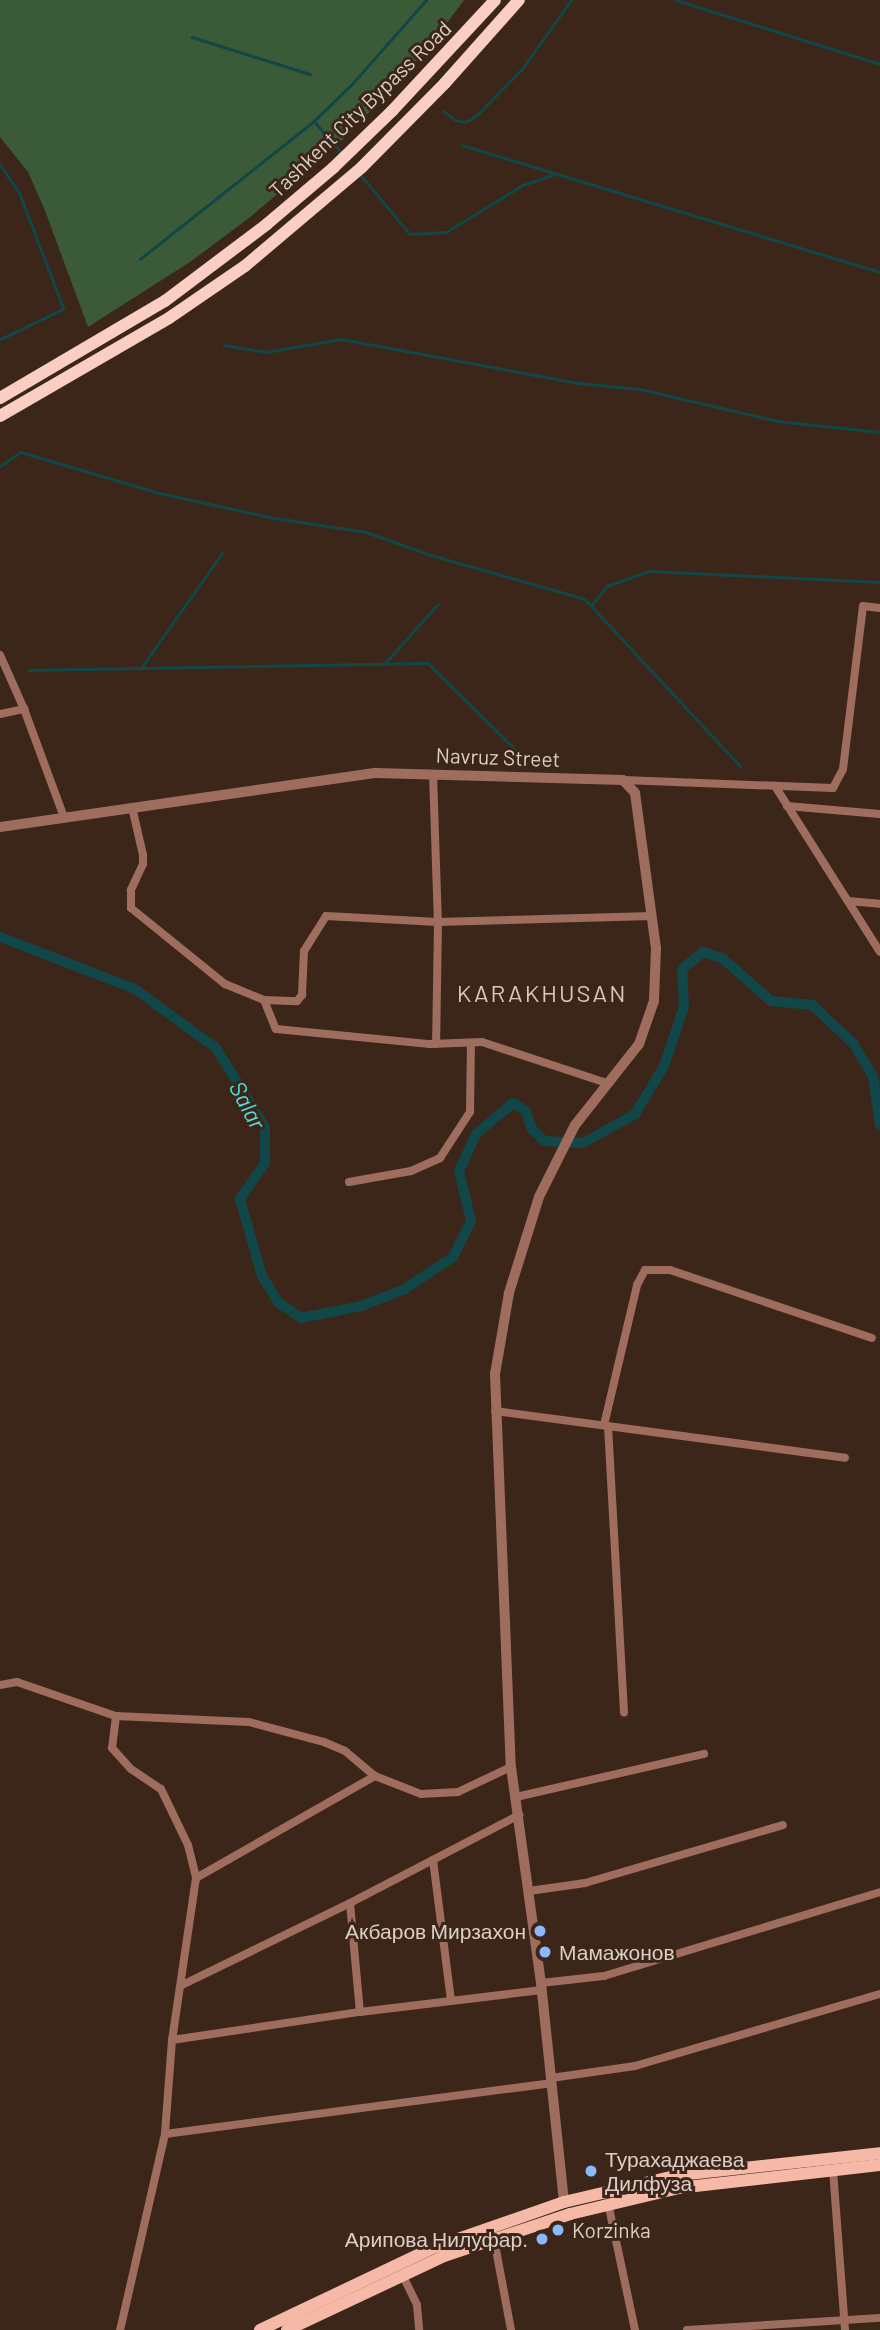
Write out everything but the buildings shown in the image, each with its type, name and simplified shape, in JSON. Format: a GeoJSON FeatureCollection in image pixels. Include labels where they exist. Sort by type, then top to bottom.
{"type":"FeatureCollection","features":[{"type":"Feature","properties":{"kind":"highway","name":"Tashkent City Bypass Road"},"geometry":{"type":"LineString","coordinates":[[0,398],[131,322],[199,278],[333,168],[433,70],[495,0]]}},
{"type":"Feature","properties":{"kind":"highway","name":"Tashkent City Bypass Road"},"geometry":{"type":"LineString","coordinates":[[0,416],[210,292],[362,167],[445,83],[518,0]]}},
{"type":"Feature","properties":{"kind":"main road"},"geometry":{"type":"LineString","coordinates":[[287,2330],[331,2301],[435,2247],[564,2202],[679,2175],[880,2153]]}},
{"type":"Feature","properties":{"kind":"main road"},"geometry":{"type":"LineString","coordinates":[[260,2330],[494,2239],[608,2203],[678,2188],[880,2165]]}},
{"type":"Feature","properties":{"kind":"street"},"geometry":{"type":"LineString","coordinates":[[623,780],[833,789],[843,769],[863,606],[880,608]]}},
{"type":"Feature","properties":{"kind":"street"},"geometry":{"type":"LineString","coordinates":[[0,655],[24,709],[64,817]]}},
{"type":"Feature","properties":{"kind":"street"},"geometry":{"type":"LineString","coordinates":[[0,714],[24,709]]}},
{"type":"Feature","properties":{"kind":"street","name":"Navruz Street"},"geometry":{"type":"LineString","coordinates":[[0,827],[376,773],[623,780]]}},
{"type":"Feature","properties":{"kind":"street"},"geometry":{"type":"LineString","coordinates":[[433,774],[438,922],[436,1044]]}},
{"type":"Feature","properties":{"kind":"street"},"geometry":{"type":"LineString","coordinates":[[564,2202],[541,1986],[511,1767],[495,1411],[499,1340],[527,1226],[575,1125],[639,1044],[654,1001],[656,948],[635,793],[623,780]]}},
{"type":"Feature","properties":{"kind":"street"},"geometry":{"type":"LineString","coordinates":[[635,793],[648,781]]}},
{"type":"Feature","properties":{"kind":"street"},"geometry":{"type":"LineString","coordinates":[[775,786],[880,952]]}},
{"type":"Feature","properties":{"kind":"street"},"geometry":{"type":"LineString","coordinates":[[787,806],[880,814]]}},
{"type":"Feature","properties":{"kind":"street"},"geometry":{"type":"LineString","coordinates":[[132,807],[144,855],[143,864],[131,890],[131,908],[225,984],[264,1000],[297,1001],[302,995],[304,951],[326,916],[438,922],[652,916]]}},
{"type":"Feature","properties":{"kind":"street"},"geometry":{"type":"LineString","coordinates":[[848,901],[880,904]]}},
{"type":"Feature","properties":{"kind":"street"},"geometry":{"type":"LineString","coordinates":[[264,1000],[272,1024],[282,1031],[436,1044],[482,1042],[607,1083]]}},
{"type":"Feature","properties":{"kind":"street"},"geometry":{"type":"LineString","coordinates":[[349,1182],[411,1171],[440,1158],[470,1112],[471,1042]]}},
{"type":"Feature","properties":{"kind":"street"},"geometry":{"type":"LineString","coordinates":[[624,1713],[606,1426],[637,1285],[645,1270],[670,1270],[872,1338]]}},
{"type":"Feature","properties":{"kind":"street"},"geometry":{"type":"LineString","coordinates":[[495,1411],[845,1458]]}},
{"type":"Feature","properties":{"kind":"street"},"geometry":{"type":"LineString","coordinates":[[0,1685],[17,1682],[116,1716],[249,1722],[335,1746],[375,1776],[409,1791],[434,1796],[458,1792],[511,1767]]}},
{"type":"Feature","properties":{"kind":"street"},"geometry":{"type":"LineString","coordinates":[[116,1716],[112,1748],[131,1769],[160,1789],[188,1845],[196,1878],[172,2040],[165,2134],[120,2330]]}},
{"type":"Feature","properties":{"kind":"street"},"geometry":{"type":"LineString","coordinates":[[516,1797],[704,1754]]}},
{"type":"Feature","properties":{"kind":"street"},"geometry":{"type":"LineString","coordinates":[[196,1878],[375,1776]]}},
{"type":"Feature","properties":{"kind":"street"},"geometry":{"type":"LineString","coordinates":[[180,1986],[350,1903],[519,1815]]}},
{"type":"Feature","properties":{"kind":"street"},"geometry":{"type":"LineString","coordinates":[[529,1891],[585,1883],[783,1825]]}},
{"type":"Feature","properties":{"kind":"street"},"geometry":{"type":"LineString","coordinates":[[433,1860],[451,2000]]}},
{"type":"Feature","properties":{"kind":"street"},"geometry":{"type":"LineString","coordinates":[[172,2040],[604,1976],[880,1892]]}},
{"type":"Feature","properties":{"kind":"street"},"geometry":{"type":"LineString","coordinates":[[350,1903],[360,2012]]}},
{"type":"Feature","properties":{"kind":"street"},"geometry":{"type":"LineString","coordinates":[[165,2134],[551,2081],[635,2066],[880,1994]]}},
{"type":"Feature","properties":{"kind":"street"},"geometry":{"type":"LineString","coordinates":[[833,2170],[845,2330]]}},
{"type":"Feature","properties":{"kind":"street"},"geometry":{"type":"LineString","coordinates":[[608,2203],[635,2330]]}},
{"type":"Feature","properties":{"kind":"street"},"geometry":{"type":"LineString","coordinates":[[494,2239],[511,2330]]}},
{"type":"Feature","properties":{"kind":"street"},"geometry":{"type":"LineString","coordinates":[[402,2274],[417,2305],[419,2330]]}},
{"type":"Feature","properties":{"kind":"street"},"geometry":{"type":"LineString","coordinates":[[687,2330],[880,2318]]}},
{"type":"Feature","properties":{"kind":"green space"},"geometry":{"type":"Polygon","coordinates":[[[0,0],[464,0],[428,49],[348,135],[249,218],[190,262],[88,327],[28,172],[0,137],[0,0]]]}},
{"type":"Feature","properties":{"kind":"waterway"},"geometry":{"type":"LineString","coordinates":[[140,259],[314,121],[352,84],[426,0]]}},
{"type":"Feature","properties":{"kind":"waterway"},"geometry":{"type":"LineString","coordinates":[[444,111],[455,120],[465,122],[476,116],[522,69],[571,0]]}},
{"type":"Feature","properties":{"kind":"waterway"},"geometry":{"type":"LineString","coordinates":[[676,0],[880,64]]}},
{"type":"Feature","properties":{"kind":"waterway"},"geometry":{"type":"LineString","coordinates":[[192,37],[310,74]]}},
{"type":"Feature","properties":{"kind":"waterway"},"geometry":{"type":"LineString","coordinates":[[314,121],[342,153]]}},
{"type":"Feature","properties":{"kind":"waterway"},"geometry":{"type":"LineString","coordinates":[[462,145],[880,272]]}},
{"type":"Feature","properties":{"kind":"waterway"},"geometry":{"type":"LineString","coordinates":[[0,164],[20,194],[64,309],[0,340]]}},
{"type":"Feature","properties":{"kind":"waterway"},"geometry":{"type":"LineString","coordinates":[[360,174],[410,234],[446,232],[523,185],[555,174]]}},
{"type":"Feature","properties":{"kind":"waterway"},"geometry":{"type":"LineString","coordinates":[[224,345],[266,352],[341,339],[578,383],[640,389],[777,421],[880,432]]}},
{"type":"Feature","properties":{"kind":"waterway"},"geometry":{"type":"LineString","coordinates":[[0,466],[21,452],[159,493],[275,518],[366,532],[431,555],[585,599],[741,767]]}},
{"type":"Feature","properties":{"kind":"waterway"},"geometry":{"type":"LineString","coordinates":[[141,668],[222,553]]}},
{"type":"Feature","properties":{"kind":"waterway"},"geometry":{"type":"LineString","coordinates":[[591,606],[607,586],[649,571],[880,582]]}},
{"type":"Feature","properties":{"kind":"waterway"},"geometry":{"type":"LineString","coordinates":[[385,663],[438,604]]}},
{"type":"Feature","properties":{"kind":"waterway"},"geometry":{"type":"LineString","coordinates":[[28,670],[428,663],[522,756]]}},
{"type":"Feature","properties":{"kind":"waterway","name":"Salar"},"geometry":{"type":"LineString","coordinates":[[0,937],[135,989],[216,1048],[265,1127],[265,1163],[240,1199],[262,1276],[279,1303],[301,1318],[361,1306],[403,1290],[453,1257],[471,1221],[459,1171],[476,1134],[513,1103],[526,1111],[532,1129],[544,1141],[583,1143],[635,1114],[664,1066],[684,1007],[682,969],[703,952],[722,958],[771,1001],[812,1005],[853,1043],[873,1076],[880,1125]]}},
{"type":"Feature","properties":{"kind":"place","name":"Акбаров Мирзахон"},"geometry":{"type":"Point","coordinates":[540,1931]}},
{"type":"Feature","properties":{"kind":"place","name":"Мамажонов"},"geometry":{"type":"Point","coordinates":[545,1952]}},
{"type":"Feature","properties":{"kind":"place","name":"Турахаджаева Дилфуза"},"geometry":{"type":"Point","coordinates":[591,2171]}},
{"type":"Feature","properties":{"kind":"place","name":"Korzinka"},"geometry":{"type":"Point","coordinates":[558,2230]}},
{"type":"Feature","properties":{"kind":"place","name":"Арипова Нилуфар."},"geometry":{"type":"Point","coordinates":[542,2239]}},
{"type":"Feature","properties":{"kind":"district","name":"KARAKHUSAN"},"geometry":{"type":"Point","coordinates":[542,993]}}]}
